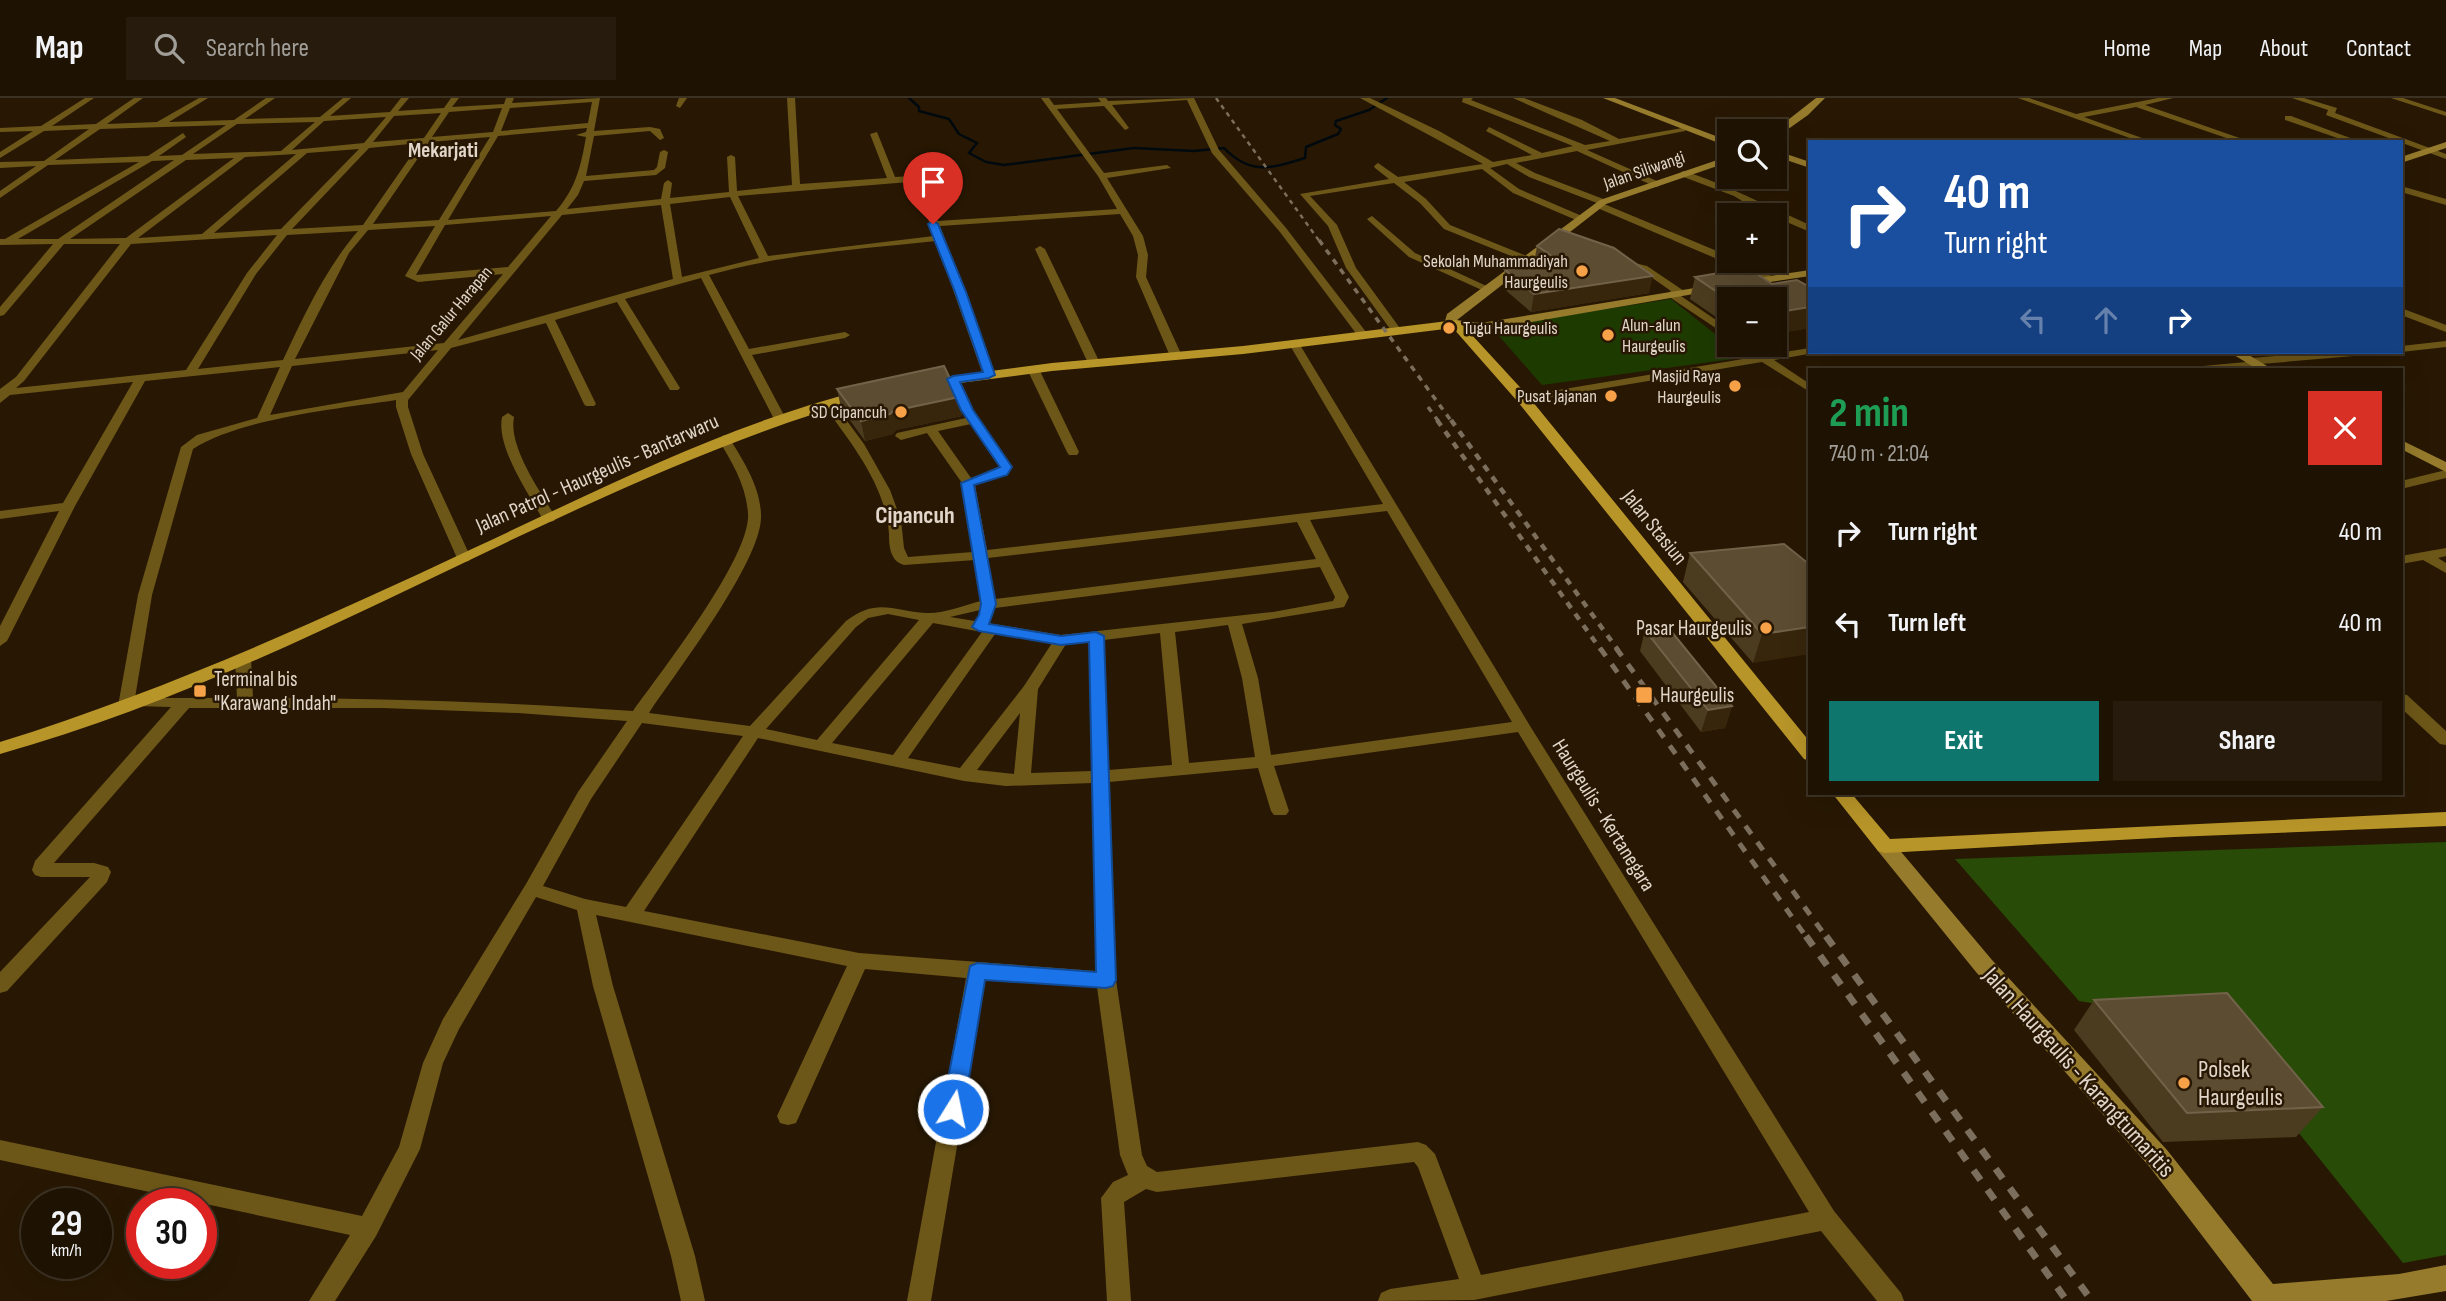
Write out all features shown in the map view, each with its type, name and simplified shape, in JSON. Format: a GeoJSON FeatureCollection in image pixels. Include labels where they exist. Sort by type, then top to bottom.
{"type":"FeatureCollection","features":[{"type":"Feature","properties":{"kind":"main road"},"geometry":{"type":"LineString","coordinates":[[1295,345],[1363,334],[1459,327]]}},
{"type":"Feature","properties":{"kind":"main road"},"geometry":{"type":"LineString","coordinates":[[914,385],[1033,369],[1459,327]]}},
{"type":"Feature","properties":{"kind":"main road","name":"Jalan Stasiun"},"geometry":{"type":"LineString","coordinates":[[1459,327],[1523,399],[1808,753]]}},
{"type":"Feature","properties":{"kind":"main road","name":"Jalan Patrol - Haurgeulis - Bantarwaru"},"geometry":{"type":"LineString","coordinates":[[0,748],[133,704],[243,659],[724,439],[780,419],[875,392]]}},
{"type":"Feature","properties":{"kind":"main road"},"geometry":{"type":"LineString","coordinates":[[1843,795],[1885,846],[2446,819]]}},
{"type":"Feature","properties":{"kind":"street"},"geometry":{"type":"LineString","coordinates":[[0,156],[90,98]]}},
{"type":"Feature","properties":{"kind":"street"},"geometry":{"type":"LineString","coordinates":[[0,195],[139,98]]}},
{"type":"Feature","properties":{"kind":"street"},"geometry":{"type":"LineString","coordinates":[[158,125],[204,98]]}},
{"type":"Feature","properties":{"kind":"street"},"geometry":{"type":"LineString","coordinates":[[0,313],[62,240],[271,98]]}},
{"type":"Feature","properties":{"kind":"street"},"geometry":{"type":"LineString","coordinates":[[283,153],[326,119],[347,98]]}},
{"type":"Feature","properties":{"kind":"street"},"geometry":{"type":"LineString","coordinates":[[190,373],[253,272],[284,232],[366,146],[405,98]]}},
{"type":"Feature","properties":{"kind":"street"},"geometry":{"type":"LineString","coordinates":[[261,421],[307,320],[345,252],[366,227],[455,98]]}},
{"type":"Feature","properties":{"kind":"street"},"geometry":{"type":"LineString","coordinates":[[791,98],[796,187]]}},
{"type":"Feature","properties":{"kind":"street"},"geometry":{"type":"LineString","coordinates":[[1045,98],[1102,176],[1138,236],[1143,255],[1141,277],[1176,356]]}},
{"type":"Feature","properties":{"kind":"street"},"geometry":{"type":"LineString","coordinates":[[1052,107],[1104,100],[1190,98],[1214,149],[1283,230],[1363,334]]}},
{"type":"Feature","properties":{"kind":"street"},"geometry":{"type":"LineString","coordinates":[[1364,98],[1436,133],[1487,165],[1517,191],[1579,218]]}},
{"type":"Feature","properties":{"kind":"street"},"geometry":{"type":"LineString","coordinates":[[1469,98],[1465,99],[1656,184]]}},
{"type":"Feature","properties":{"kind":"street"},"geometry":{"type":"LineString","coordinates":[[1517,98],[1579,121],[1619,142]]}},
{"type":"Feature","properties":{"kind":"street"},"geometry":{"type":"LineString","coordinates":[[1607,98],[1717,140]]}},
{"type":"Feature","properties":{"kind":"street"},"geometry":{"type":"LineString","coordinates":[[1787,125],[1821,98]]}},
{"type":"Feature","properties":{"kind":"street"},"geometry":{"type":"LineString","coordinates":[[2022,98],[2143,140]]}},
{"type":"Feature","properties":{"kind":"street"},"geometry":{"type":"LineString","coordinates":[[2050,118],[2075,116],[2139,101],[2169,98]]}},
{"type":"Feature","properties":{"kind":"street"},"geometry":{"type":"LineString","coordinates":[[2296,98],[2334,110],[2329,113],[2397,140]]}},
{"type":"Feature","properties":{"kind":"street"},"geometry":{"type":"LineString","coordinates":[[2395,98],[2446,114]]}},
{"type":"Feature","properties":{"kind":"street"},"geometry":{"type":"LineString","coordinates":[[2404,101],[2427,98]]}},
{"type":"Feature","properties":{"kind":"street"},"geometry":{"type":"LineString","coordinates":[[0,130],[230,124],[448,110],[509,102],[598,99]]}},
{"type":"Feature","properties":{"kind":"street","name":"Jalan Galur Harapan"},"geometry":{"type":"LineString","coordinates":[[405,396],[574,195],[582,179],[598,99]]}},
{"type":"Feature","properties":{"kind":"street"},"geometry":{"type":"LineString","coordinates":[[1104,100],[1125,128]]}},
{"type":"Feature","properties":{"kind":"street"},"geometry":{"type":"LineString","coordinates":[[2139,101],[2242,140]]}},
{"type":"Feature","properties":{"kind":"street"},"geometry":{"type":"LineString","coordinates":[[509,102],[496,133],[410,278],[510,270]]}},
{"type":"Feature","properties":{"kind":"street"},"geometry":{"type":"LineString","coordinates":[[2288,118],[2351,140]]}},
{"type":"Feature","properties":{"kind":"street"},"geometry":{"type":"LineString","coordinates":[[532,139],[590,129]]}},
{"type":"Feature","properties":{"kind":"street"},"geometry":{"type":"LineString","coordinates":[[0,165],[283,153],[496,133],[590,129],[650,129],[657,131],[660,138]]}},
{"type":"Feature","properties":{"kind":"street"},"geometry":{"type":"LineString","coordinates":[[1489,129],[1539,155]]}},
{"type":"Feature","properties":{"kind":"street"},"geometry":{"type":"LineString","coordinates":[[1397,331],[1351,268],[1332,225],[1304,194],[1487,165],[1685,129]]}},
{"type":"Feature","properties":{"kind":"street"},"geometry":{"type":"LineString","coordinates":[[874,134],[892,180]]}},
{"type":"Feature","properties":{"kind":"street"},"geometry":{"type":"LineString","coordinates":[[2,243],[151,158],[183,135]]}},
{"type":"Feature","properties":{"kind":"street"},"geometry":{"type":"LineString","coordinates":[[2403,142],[2446,157]]}},
{"type":"Feature","properties":{"kind":"street"},"geometry":{"type":"LineString","coordinates":[[2403,158],[2443,148]]}},
{"type":"Feature","properties":{"kind":"street"},"geometry":{"type":"LineString","coordinates":[[204,237],[304,151]]}},
{"type":"Feature","properties":{"kind":"street"},"geometry":{"type":"LineString","coordinates":[[582,179],[656,172],[661,167],[664,152]]}},
{"type":"Feature","properties":{"kind":"street"},"geometry":{"type":"LineString","coordinates":[[2,395],[20,379],[120,249],[244,154]]}},
{"type":"Feature","properties":{"kind":"street"},"geometry":{"type":"LineString","coordinates":[[732,157],[733,194],[764,259]]}},
{"type":"Feature","properties":{"kind":"street"},"geometry":{"type":"LineString","coordinates":[[1787,158],[1808,165]]}},
{"type":"Feature","properties":{"kind":"street"},"geometry":{"type":"LineString","coordinates":[[1507,161],[1535,177],[1717,254]]}},
{"type":"Feature","properties":{"kind":"street","name":"Jalan Siliwangi"},"geometry":{"type":"LineString","coordinates":[[1459,327],[1451,321],[1456,310],[1488,289],[1601,203],[1717,163]]}},
{"type":"Feature","properties":{"kind":"street"},"geometry":{"type":"LineString","coordinates":[[1378,166],[1398,180],[1447,227],[1526,259]]}},
{"type":"Feature","properties":{"kind":"street"},"geometry":{"type":"LineString","coordinates":[[1102,176],[1167,169]]}},
{"type":"Feature","properties":{"kind":"street"},"geometry":{"type":"LineString","coordinates":[[1684,174],[1737,194],[1755,205],[1808,228]]}},
{"type":"Feature","properties":{"kind":"street"},"geometry":{"type":"LineString","coordinates":[[2,243],[129,241],[442,223],[796,187],[911,179],[920,184],[989,375]]}},
{"type":"Feature","properties":{"kind":"street"},"geometry":{"type":"LineString","coordinates":[[668,183],[665,201],[678,280]]}},
{"type":"Feature","properties":{"kind":"street"},"geometry":{"type":"LineString","coordinates":[[2403,190],[2446,202]]}},
{"type":"Feature","properties":{"kind":"street"},"geometry":{"type":"LineString","coordinates":[[933,224],[1122,211]]}},
{"type":"Feature","properties":{"kind":"street"},"geometry":{"type":"LineString","coordinates":[[1371,219],[1412,255],[1488,289]]}},
{"type":"Feature","properties":{"kind":"street"},"geometry":{"type":"LineString","coordinates":[[2,395],[447,346],[550,319],[703,273],[764,259],[938,238]]}},
{"type":"Feature","properties":{"kind":"street"},"geometry":{"type":"LineString","coordinates":[[1553,239],[1566,244]]}},
{"type":"Feature","properties":{"kind":"street"},"geometry":{"type":"LineString","coordinates":[[1040,249],[1094,363]]}},
{"type":"Feature","properties":{"kind":"street"},"geometry":{"type":"LineString","coordinates":[[1608,261],[1644,268],[1717,325]]}},
{"type":"Feature","properties":{"kind":"street"},"geometry":{"type":"LineString","coordinates":[[703,273],[780,419]]}},
{"type":"Feature","properties":{"kind":"street"},"geometry":{"type":"LineString","coordinates":[[1760,273],[1773,279]]}},
{"type":"Feature","properties":{"kind":"street"},"geometry":{"type":"LineString","coordinates":[[1733,285],[1807,276]]}},
{"type":"Feature","properties":{"kind":"street"},"geometry":{"type":"LineString","coordinates":[[1459,327],[1717,287]]}},
{"type":"Feature","properties":{"kind":"street"},"geometry":{"type":"LineString","coordinates":[[619,297],[674,388]]}},
{"type":"Feature","properties":{"kind":"street"},"geometry":{"type":"LineString","coordinates":[[2403,312],[2446,329]]}},
{"type":"Feature","properties":{"kind":"street"},"geometry":{"type":"LineString","coordinates":[[550,319],[590,404]]}},
{"type":"Feature","properties":{"kind":"street"},"geometry":{"type":"LineString","coordinates":[[746,353],[845,335]]}},
{"type":"Feature","properties":{"kind":"street"},"geometry":{"type":"LineString","coordinates":[[2403,348],[2446,344]]}},
{"type":"Feature","properties":{"kind":"street","name":"Haurgeulis - Kertanegara"},"geometry":{"type":"LineString","coordinates":[[1295,345],[1522,726],[1826,1219],[1892,1301]]}},
{"type":"Feature","properties":{"kind":"street"},"geometry":{"type":"LineString","coordinates":[[1523,399],[1808,351]]}},
{"type":"Feature","properties":{"kind":"street"},"geometry":{"type":"LineString","coordinates":[[2239,354],[2258,365]]}},
{"type":"Feature","properties":{"kind":"street"},"geometry":{"type":"LineString","coordinates":[[2217,368],[2349,354]]}},
{"type":"Feature","properties":{"kind":"street"},"geometry":{"type":"LineString","coordinates":[[1763,358],[1808,388]]}},
{"type":"Feature","properties":{"kind":"street"},"geometry":{"type":"LineString","coordinates":[[1033,369],[1073,452]]}},
{"type":"Feature","properties":{"kind":"street"},"geometry":{"type":"LineString","coordinates":[[0,641],[68,506],[141,378]]}},
{"type":"Feature","properties":{"kind":"street"},"geometry":{"type":"LineString","coordinates":[[953,379],[973,420],[1006,467],[1002,472],[968,483]]}},
{"type":"Feature","properties":{"kind":"street"},"geometry":{"type":"LineString","coordinates":[[464,558],[417,454],[402,407],[405,396],[261,421],[190,443],[184,452],[145,595],[133,704],[383,703],[518,708],[639,717],[754,732],[964,775],[1022,779],[1181,771],[1522,726]]}},
{"type":"Feature","properties":{"kind":"street"},"geometry":{"type":"LineString","coordinates":[[830,404],[858,444],[887,501],[894,517],[899,557],[904,561],[980,555],[1391,507]]}},
{"type":"Feature","properties":{"kind":"street"},"geometry":{"type":"LineString","coordinates":[[508,417],[504,428],[511,447],[549,519]]}},
{"type":"Feature","properties":{"kind":"street"},"geometry":{"type":"LineString","coordinates":[[901,436],[973,420]]}},
{"type":"Feature","properties":{"kind":"street"},"geometry":{"type":"LineString","coordinates":[[897,761],[985,628],[989,604],[968,483],[929,429]]}},
{"type":"Feature","properties":{"kind":"street"},"geometry":{"type":"LineString","coordinates":[[321,1301],[368,1228],[410,1149],[433,1063],[450,1025],[580,803],[738,570],[754,527],[755,513],[745,474],[724,439]]}},
{"type":"Feature","properties":{"kind":"street"},"geometry":{"type":"LineString","coordinates":[[2403,445],[2446,468]]}},
{"type":"Feature","properties":{"kind":"street"},"geometry":{"type":"LineString","coordinates":[[2403,485],[2446,474]]}},
{"type":"Feature","properties":{"kind":"street"},"geometry":{"type":"LineString","coordinates":[[0,514],[68,506]]}},
{"type":"Feature","properties":{"kind":"street"},"geometry":{"type":"LineString","coordinates":[[631,916],[754,732],[851,624],[863,615],[888,610],[1061,640],[1234,620],[1339,604],[1342,597],[1302,518]]}},
{"type":"Feature","properties":{"kind":"street"},"geometry":{"type":"LineString","coordinates":[[2403,560],[2446,552]]}},
{"type":"Feature","properties":{"kind":"street"},"geometry":{"type":"LineString","coordinates":[[2426,556],[2446,569]]}},
{"type":"Feature","properties":{"kind":"street"},"geometry":{"type":"LineString","coordinates":[[821,745],[930,617],[989,604],[1324,562]]}},
{"type":"Feature","properties":{"kind":"street"},"geometry":{"type":"LineString","coordinates":[[1234,620],[1250,678],[1264,762],[1280,811]]}},
{"type":"Feature","properties":{"kind":"street"},"geometry":{"type":"LineString","coordinates":[[1167,628],[1181,771]]}},
{"type":"Feature","properties":{"kind":"street"},"geometry":{"type":"LineString","coordinates":[[1096,636],[1106,980],[1131,1155],[1143,1179]]}},
{"type":"Feature","properties":{"kind":"street"},"geometry":{"type":"LineString","coordinates":[[964,775],[1030,689],[1061,640]]}},
{"type":"Feature","properties":{"kind":"street"},"geometry":{"type":"LineString","coordinates":[[243,659],[245,703]]}},
{"type":"Feature","properties":{"kind":"street"},"geometry":{"type":"LineString","coordinates":[[1022,779],[1030,689]]}},
{"type":"Feature","properties":{"kind":"street"},"geometry":{"type":"LineString","coordinates":[[2403,701],[2446,740]]}},
{"type":"Feature","properties":{"kind":"street"},"geometry":{"type":"LineString","coordinates":[[0,985],[102,877],[102,872],[94,870],[41,870],[41,866],[184,703]]}},
{"type":"Feature","properties":{"kind":"street","name":"Jalan Haurgeulis - Karangtumaritis"},"geometry":{"type":"LineString","coordinates":[[1885,846],[1984,966],[2158,1158],[2268,1300]]}},
{"type":"Feature","properties":{"kind":"street"},"geometry":{"type":"LineString","coordinates":[[532,889],[585,906],[859,961],[901,967],[1106,980]]}},
{"type":"Feature","properties":{"kind":"street"},"geometry":{"type":"LineString","coordinates":[[585,906],[603,986],[683,1256],[693,1301]]}},
{"type":"Feature","properties":{"kind":"street"},"geometry":{"type":"LineString","coordinates":[[788,1116],[859,961]]}},
{"type":"Feature","properties":{"kind":"street"},"geometry":{"type":"LineString","coordinates":[[919,1301],[977,971]]}},
{"type":"Feature","properties":{"kind":"street"},"geometry":{"type":"LineString","coordinates":[[0,1150],[368,1228]]}},
{"type":"Feature","properties":{"kind":"street"},"geometry":{"type":"LineString","coordinates":[[1119,1301],[1112,1198],[1121,1189],[1143,1179],[1157,1182],[1178,1181],[1325,1161],[1418,1152],[1427,1161],[1474,1287]]}},
{"type":"Feature","properties":{"kind":"street"},"geometry":{"type":"LineString","coordinates":[[1390,1301],[1826,1219]]}},
{"type":"Feature","properties":{"kind":"street"},"geometry":{"type":"LineString","coordinates":[[2268,1300],[2399,1287],[2446,1278]]}},
{"type":"Feature","properties":{"kind":"green space","name":"Alun-alun Haurgeulis"},"geometry":{"type":"Polygon","coordinates":[[[1671,299],[1717,335],[1717,357],[1740,357],[1542,385],[1491,327],[1671,299]]]}},
{"type":"Feature","properties":{"kind":"green space"},"geometry":{"type":"Polygon","coordinates":[[[2446,842],[2446,1255],[2403,1263],[2210,1022],[2079,1001],[1955,859],[2446,842]]]}},
{"type":"Feature","properties":{"kind":"building"},"geometry":{"type":"Polygon","coordinates":[[[1559,229],[1614,248],[1653,276],[1534,294],[1505,270],[1561,262],[1537,246],[1559,229]]]}},
{"type":"Feature","properties":{"kind":"building"},"geometry":{"type":"Polygon","coordinates":[[[1719,273],[1756,273],[1772,284],[1797,280],[1808,286],[1808,307],[1787,311],[1787,287],[1717,287],[1717,292],[1695,277],[1719,273]]]}},
{"type":"Feature","properties":{"kind":"building"},"geometry":{"type":"Polygon","coordinates":[[[944,366],[959,397],[893,411],[861,421],[837,389],[944,366]]]}},
{"type":"Feature","properties":{"kind":"building"},"geometry":{"type":"Polygon","coordinates":[[[1784,544],[1808,563],[1808,627],[1762,634],[1690,553],[1784,544]]]}},
{"type":"Feature","properties":{"kind":"building"},"geometry":{"type":"Polygon","coordinates":[[[1667,626],[1732,706],[1708,710],[1645,630],[1667,626]]]}},
{"type":"Feature","properties":{"kind":"building"},"geometry":{"type":"Polygon","coordinates":[[[2227,993],[2323,1107],[2187,1113],[2094,1000],[2227,993]]]}},
{"type":"Feature","properties":{"kind":"waterway"},"geometry":{"type":"LineString","coordinates":[[909,98],[919,107],[919,111],[949,119],[959,134],[977,143],[969,153],[986,162],[1004,165],[1134,148],[1194,151],[1224,148],[1243,163],[1262,167],[1282,165],[1305,158],[1306,147],[1338,134],[1341,129],[1335,125],[1336,121],[1369,110],[1387,98]]}},
{"type":"Feature","properties":{"kind":"railway"},"geometry":{"type":"LineString","coordinates":[[1216,98],[1320,242]]}},
{"type":"Feature","properties":{"kind":"railway"},"geometry":{"type":"LineString","coordinates":[[1319,240],[1452,422]]}},
{"type":"Feature","properties":{"kind":"railway"},"geometry":{"type":"LineString","coordinates":[[1428,407],[1439,422]]}},
{"type":"Feature","properties":{"kind":"railway"},"geometry":{"type":"LineString","coordinates":[[1437,420],[1601,650]]}},
{"type":"Feature","properties":{"kind":"railway"},"geometry":{"type":"LineString","coordinates":[[1451,420],[1618,650]]}},
{"type":"Feature","properties":{"kind":"railway"},"geometry":{"type":"LineString","coordinates":[[1600,648],[1807,938]]}},
{"type":"Feature","properties":{"kind":"railway"},"geometry":{"type":"LineString","coordinates":[[1616,648],[1827,938]]}},
{"type":"Feature","properties":{"kind":"railway"},"geometry":{"type":"LineString","coordinates":[[1806,936],[2067,1301]]}},
{"type":"Feature","properties":{"kind":"railway"},"geometry":{"type":"LineString","coordinates":[[1826,936],[2092,1301]]}},
{"type":"Feature","properties":{"kind":"place","name":"Sekolah Muhammadiyah Haurgeulis"},"geometry":{"type":"Point","coordinates":[1582,271]}},
{"type":"Feature","properties":{"kind":"place","name":"Tugu Haurgeulis"},"geometry":{"type":"Point","coordinates":[1449,328]}},
{"type":"Feature","properties":{"kind":"place","name":"Alun-alun Haurgeulis"},"geometry":{"type":"Point","coordinates":[1608,335]}},
{"type":"Feature","properties":{"kind":"place","name":"Masjid Raya Haurgeulis"},"geometry":{"type":"Point","coordinates":[1735,386]}},
{"type":"Feature","properties":{"kind":"place","name":"Pusat Jajanan"},"geometry":{"type":"Point","coordinates":[1611,396]}},
{"type":"Feature","properties":{"kind":"place","name":"SD Cipancuh"},"geometry":{"type":"Point","coordinates":[901,412]}},
{"type":"Feature","properties":{"kind":"place","name":"Pasar Haurgeulis"},"geometry":{"type":"Point","coordinates":[1766,628]}},
{"type":"Feature","properties":{"kind":"place","name":"Terminal bis \"Karawang Indah\""},"geometry":{"type":"Point","coordinates":[200,691]}},
{"type":"Feature","properties":{"kind":"place","name":"Haurgeulis"},"geometry":{"type":"Point","coordinates":[1644,695]}},
{"type":"Feature","properties":{"kind":"place","name":"Polsek Haurgeulis"},"geometry":{"type":"Point","coordinates":[2184,1083]}},
{"type":"Feature","properties":{"kind":"district","name":"Mekarjati"},"geometry":{"type":"Point","coordinates":[443,150]}},
{"type":"Feature","properties":{"kind":"district","name":"Cipancuh"},"geometry":{"type":"Point","coordinates":[915,515]}},
{"type":"Feature","properties":{"kind":"route"},"geometry":{"type":"LineString","coordinates":[[933,224],[961,292],[989,375],[953,379],[973,420],[1006,467],[1002,472],[968,483],[989,604],[987,615],[979,627],[1034,638],[1061,640],[1096,636],[1106,980],[977,971],[953,1109]]}}]}
